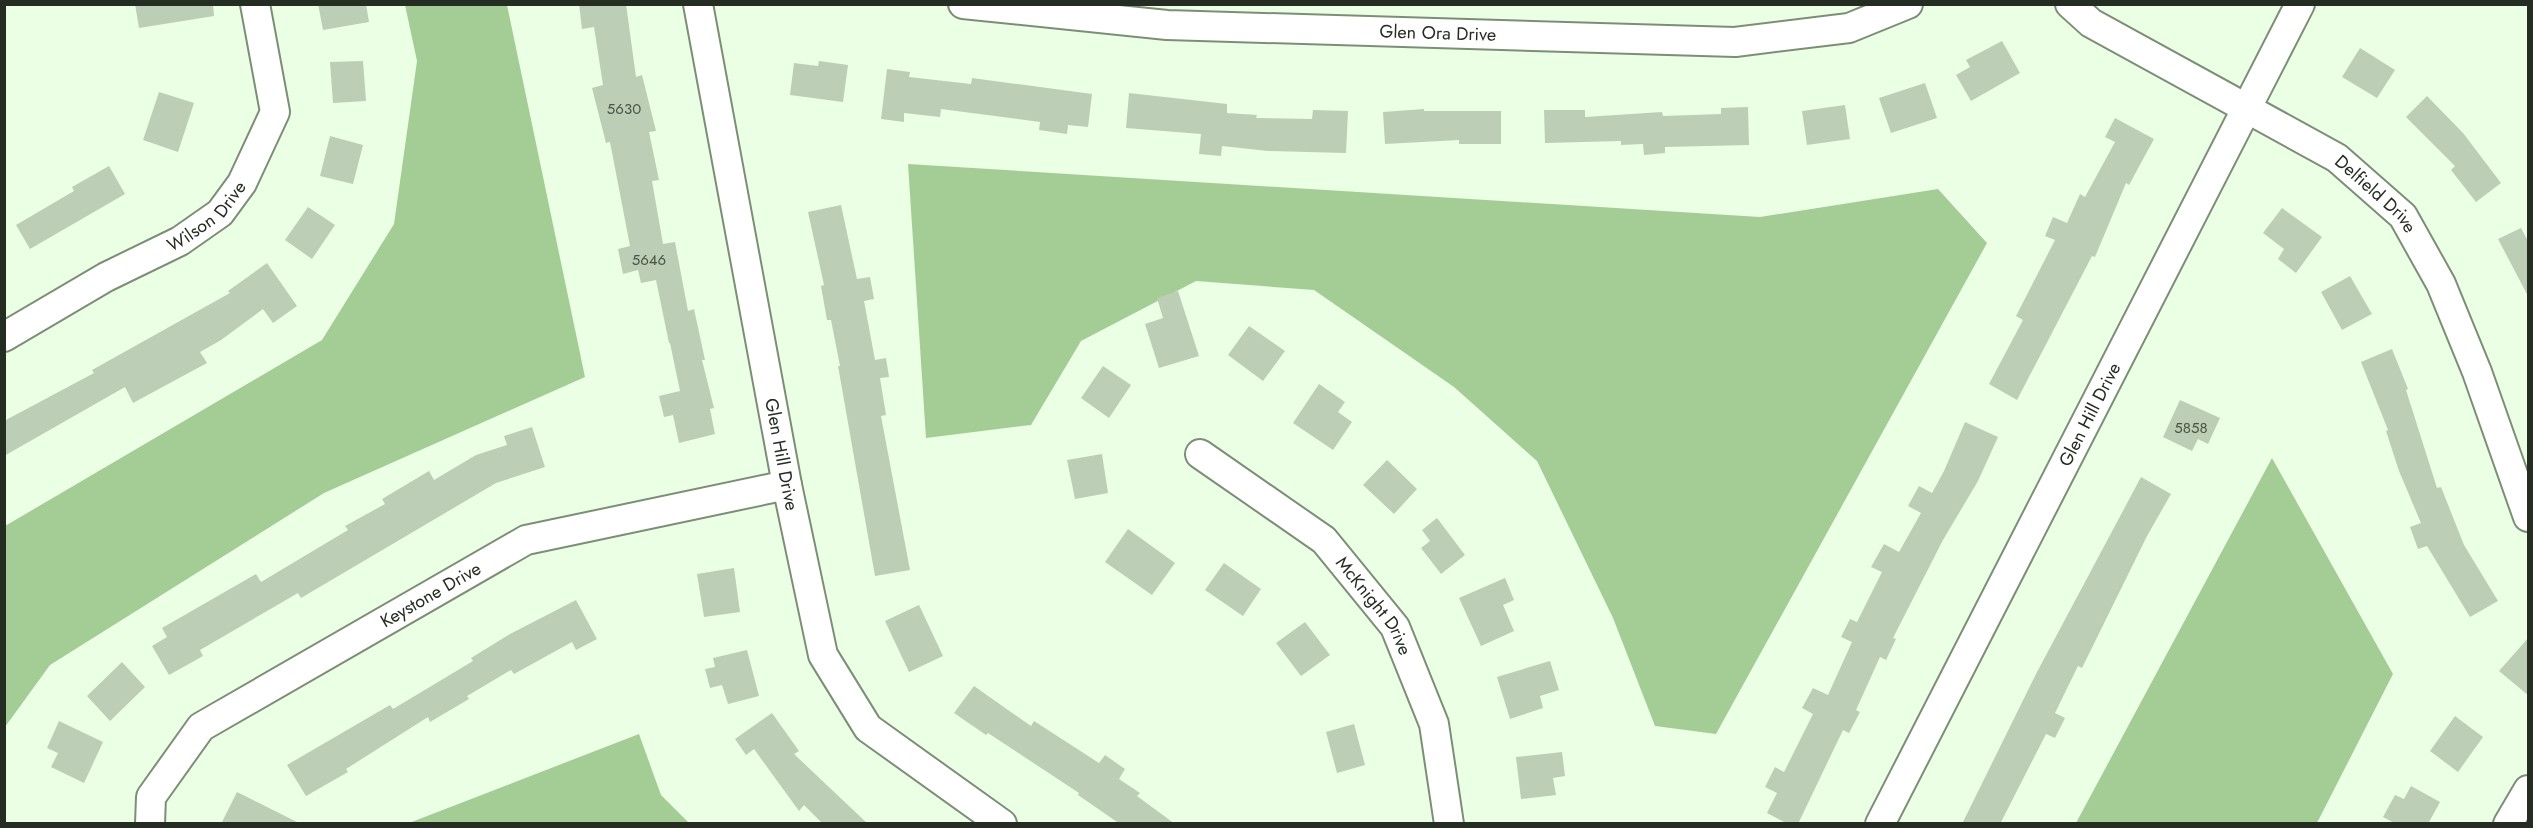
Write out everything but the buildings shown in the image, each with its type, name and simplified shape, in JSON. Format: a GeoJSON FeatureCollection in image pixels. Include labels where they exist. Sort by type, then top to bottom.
{"type":"FeatureCollection","features":[{"type":"Feature","properties":{"kind":"street","name":"Wilson Drive"},"geometry":{"type":"LineString","coordinates":[[4,337],[106,277],[180,241],[220,213],[242,183],[275,112],[255,4]]}},
{"type":"Feature","properties":{"kind":"street","name":"Glen Hill Drive"},"geometry":{"type":"LineString","coordinates":[[698,4],[787,485],[823,655],[868,728],[1002,824]]}},
{"type":"Feature","properties":{"kind":"street","name":"Glen Ora Drive"},"geometry":{"type":"LineString","coordinates":[[963,4],[1167,25],[1735,42],[1849,28],[1908,4]]}},
{"type":"Feature","properties":{"kind":"street","name":"Delfield Drive"},"geometry":{"type":"LineString","coordinates":[[2070,4],[2091,23],[2248,107],[2337,158],[2403,216],[2441,284],[2477,372],[2529,517]]}},
{"type":"Feature","properties":{"kind":"street","name":"Glen Hill Drive"},"geometry":{"type":"LineString","coordinates":[[1880,824],[2300,4]]}},
{"type":"Feature","properties":{"kind":"street","name":"McKnight Drive"},"geometry":{"type":"LineString","coordinates":[[1200,454],[1324,540],[1395,627],[1434,724],[1449,824]]}},
{"type":"Feature","properties":{"kind":"street","name":"Keystone Drive"},"geometry":{"type":"LineString","coordinates":[[150,824],[151,797],[201,727],[526,540],[787,485]]}},
{"type":"Feature","properties":{"kind":"street"},"geometry":{"type":"LineString","coordinates":[[2508,824],[2529,790]]}},
{"type":"Feature","properties":{"kind":"green space"},"geometry":{"type":"Polygon","coordinates":[[[405,5],[507,5],[585,377],[324,493],[50,665],[5,727],[5,526],[322,340],[394,224],[417,61],[405,5]]]}},
{"type":"Feature","properties":{"kind":"green space"},"geometry":{"type":"Polygon","coordinates":[[[908,164],[1760,217],[1938,189],[1987,243],[1716,734],[1655,726],[1613,618],[1537,461],[1454,387],[1314,290],[1196,281],[1081,341],[1031,425],[926,438],[908,164]]]}},
{"type":"Feature","properties":{"kind":"green space"},"geometry":{"type":"Polygon","coordinates":[[[2272,458],[2393,674],[2317,823],[2076,823],[2272,458]]]}},
{"type":"Feature","properties":{"kind":"green space"},"geometry":{"type":"Polygon","coordinates":[[[639,734],[661,795],[689,823],[409,823],[639,734]]]}}]}
